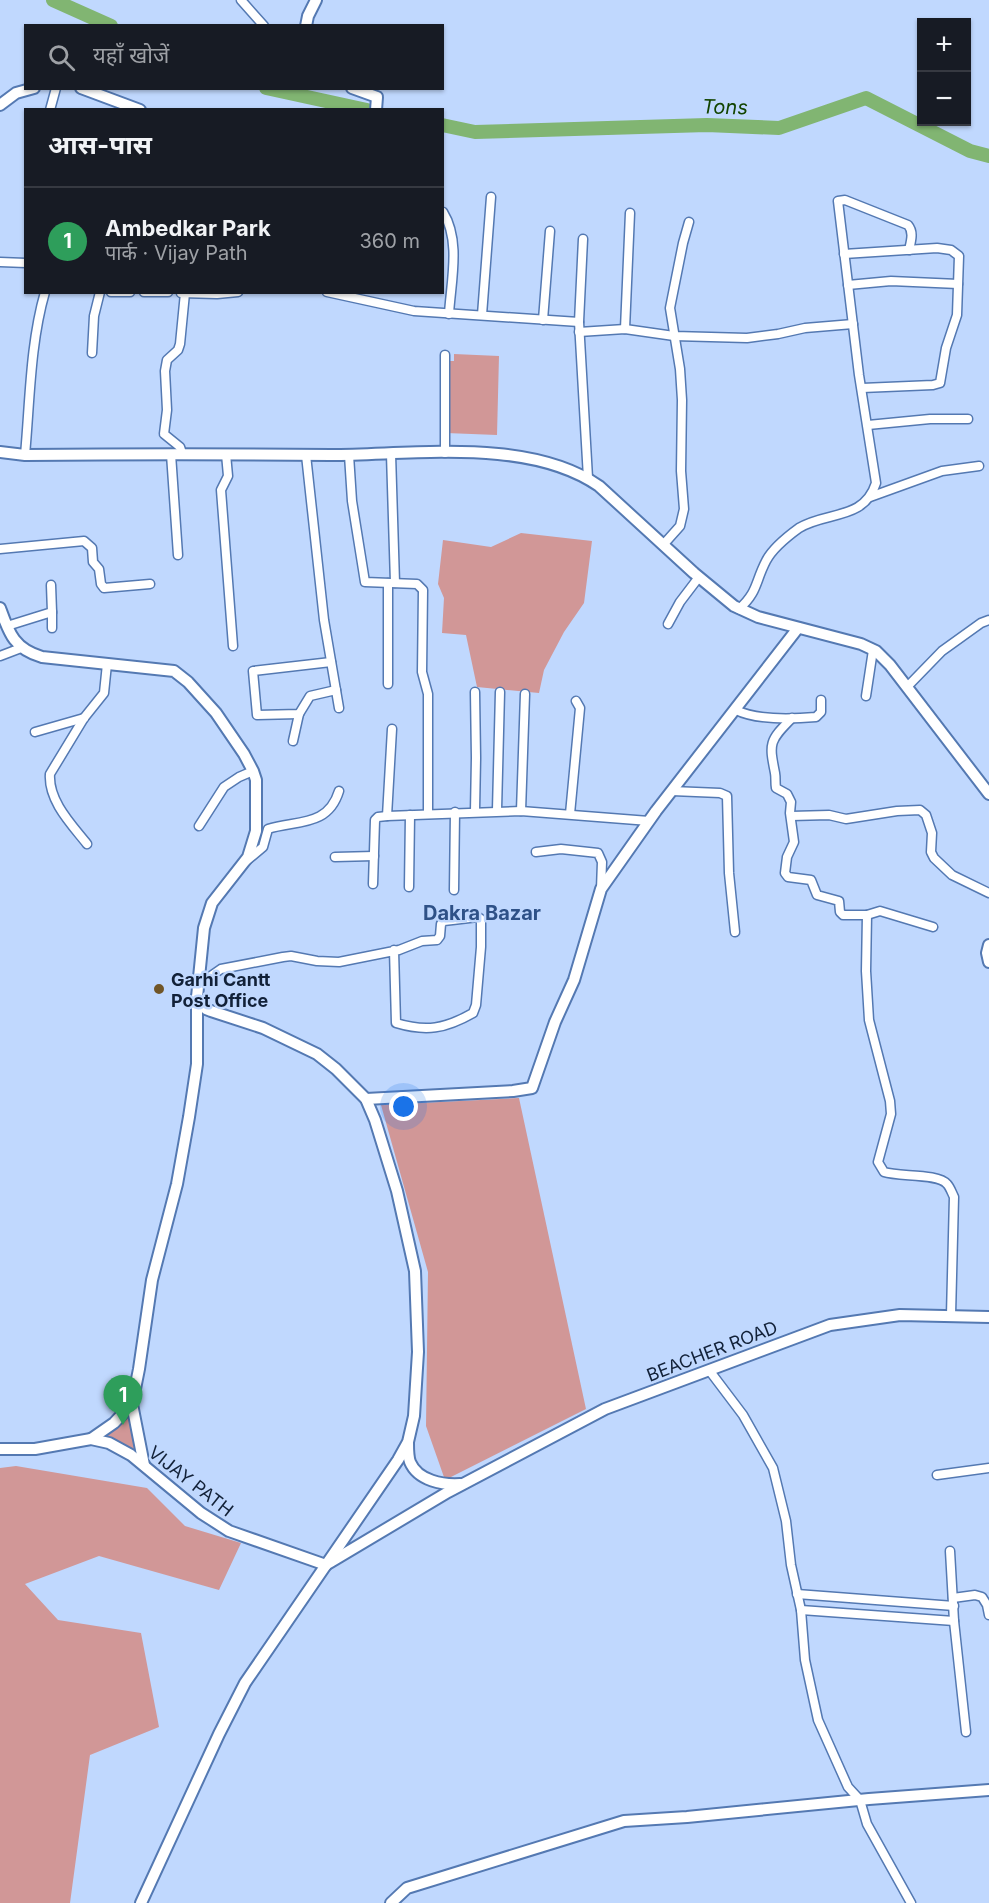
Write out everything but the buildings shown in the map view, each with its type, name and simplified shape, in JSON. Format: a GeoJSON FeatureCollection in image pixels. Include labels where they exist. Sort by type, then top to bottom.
{"type":"FeatureCollection","features":[{"type":"Feature","properties":{"kind":"street"},"geometry":{"type":"LineString","coordinates":[[241,0],[262,24]]}},
{"type":"Feature","properties":{"kind":"street"},"geometry":{"type":"LineString","coordinates":[[306,24],[316,0]]}},
{"type":"Feature","properties":{"kind":"street"},"geometry":{"type":"LineString","coordinates":[[0,105],[16,93],[27,90]]}},
{"type":"Feature","properties":{"kind":"street"},"geometry":{"type":"LineString","coordinates":[[51,108],[55,90]]}},
{"type":"Feature","properties":{"kind":"street"},"geometry":{"type":"LineString","coordinates":[[86,90],[135,108]]}},
{"type":"Feature","properties":{"kind":"street"},"geometry":{"type":"LineString","coordinates":[[359,90],[373,94],[376,97],[377,106]]}},
{"type":"Feature","properties":{"kind":"street"},"geometry":{"type":"LineString","coordinates":[[482,315],[492,197]]}},
{"type":"Feature","properties":{"kind":"street"},"geometry":{"type":"LineString","coordinates":[[870,497],[876,483],[876,476],[861,387],[838,205],[840,199],[908,225],[912,234],[909,250]]}},
{"type":"Feature","properties":{"kind":"street"},"geometry":{"type":"LineString","coordinates":[[625,329],[630,213]]}},
{"type":"Feature","properties":{"kind":"street"},"geometry":{"type":"LineString","coordinates":[[444,214],[452,234],[453,269],[449,314]]}},
{"type":"Feature","properties":{"kind":"street"},"geometry":{"type":"LineString","coordinates":[[663,545],[680,526],[684,509],[681,471],[682,400],[671,302],[689,222]]}},
{"type":"Feature","properties":{"kind":"street"},"geometry":{"type":"LineString","coordinates":[[543,320],[550,231]]}},
{"type":"Feature","properties":{"kind":"street"},"geometry":{"type":"LineString","coordinates":[[583,239],[579,327],[588,478]]}},
{"type":"Feature","properties":{"kind":"street"},"geometry":{"type":"LineString","coordinates":[[844,254],[945,248],[959,256],[957,315],[946,348],[940,383],[861,387]]}},
{"type":"Feature","properties":{"kind":"street"},"geometry":{"type":"LineString","coordinates":[[0,262],[24,263]]}},
{"type":"Feature","properties":{"kind":"street"},"geometry":{"type":"LineString","coordinates":[[848,285],[891,281],[958,284]]}},
{"type":"Feature","properties":{"kind":"street"},"geometry":{"type":"LineString","coordinates":[[25,454],[35,352],[44,294]]}},
{"type":"Feature","properties":{"kind":"street"},"geometry":{"type":"LineString","coordinates":[[92,352],[94,316],[100,294]]}},
{"type":"Feature","properties":{"kind":"street"},"geometry":{"type":"LineString","coordinates":[[178,555],[176,454],[180,447],[164,434],[168,410],[165,371],[167,360],[178,350],[180,344],[185,294]]}},
{"type":"Feature","properties":{"kind":"street"},"geometry":{"type":"LineString","coordinates":[[338,294],[399,309],[543,320],[579,327],[625,329],[674,336],[747,338],[806,328],[853,324]]}},
{"type":"Feature","properties":{"kind":"street"},"geometry":{"type":"LineString","coordinates":[[445,355],[445,453]]}},
{"type":"Feature","properties":{"kind":"street"},"geometry":{"type":"LineString","coordinates":[[868,425],[930,419],[968,419]]}},
{"type":"Feature","properties":{"kind":"street"},"geometry":{"type":"LineString","coordinates":[[0,452],[25,454],[501,454],[531,458],[559,466],[588,478],[599,486],[699,577],[739,609],[798,628],[861,644],[873,650],[890,665],[989,794]]}},
{"type":"Feature","properties":{"kind":"street"},"geometry":{"type":"LineString","coordinates":[[226,454],[228,476],[221,490],[233,646]]}},
{"type":"Feature","properties":{"kind":"street"},"geometry":{"type":"LineString","coordinates":[[388,684],[392,583],[391,454]]}},
{"type":"Feature","properties":{"kind":"street"},"geometry":{"type":"LineString","coordinates":[[306,455],[324,620],[339,708]]}},
{"type":"Feature","properties":{"kind":"street"},"geometry":{"type":"LineString","coordinates":[[349,455],[352,501],[363,579],[370,584],[417,584],[423,593],[422,672],[428,694],[428,814]]}},
{"type":"Feature","properties":{"kind":"street"},"geometry":{"type":"LineString","coordinates":[[739,609],[754,592],[767,559],[800,528],[847,513],[870,497],[942,471],[980,466]]}},
{"type":"Feature","properties":{"kind":"street"},"geometry":{"type":"LineString","coordinates":[[0,549],[84,541],[92,548],[93,562],[99,569],[101,584],[104,588],[150,584]]}},
{"type":"Feature","properties":{"kind":"street"},"geometry":{"type":"LineString","coordinates":[[668,624],[680,602],[699,577]]}},
{"type":"Feature","properties":{"kind":"street"},"geometry":{"type":"LineString","coordinates":[[51,585],[52,628]]}},
{"type":"Feature","properties":{"kind":"street"},"geometry":{"type":"LineString","coordinates":[[0,608],[7,626],[21,648],[30,654],[174,671],[181,675],[216,713],[244,754],[256,780],[256,831],[248,856],[212,903],[204,928],[197,997],[197,1064],[189,1117],[177,1184],[152,1280],[140,1369],[132,1404],[144,1465]]}},
{"type":"Feature","properties":{"kind":"street"},"geometry":{"type":"LineString","coordinates":[[7,626],[52,612]]}},
{"type":"Feature","properties":{"kind":"street"},"geometry":{"type":"LineString","coordinates":[[907,687],[942,651],[981,623],[989,620]]}},
{"type":"Feature","properties":{"kind":"street"},"geometry":{"type":"LineString","coordinates":[[601,889],[672,790],[798,628]]}},
{"type":"Feature","properties":{"kind":"street"},"geometry":{"type":"LineString","coordinates":[[0,656],[21,648]]}},
{"type":"Feature","properties":{"kind":"street"},"geometry":{"type":"LineString","coordinates":[[866,696],[873,650]]}},
{"type":"Feature","properties":{"kind":"street"},"geometry":{"type":"LineString","coordinates":[[299,714],[257,715],[253,671],[331,662]]}},
{"type":"Feature","properties":{"kind":"street"},"geometry":{"type":"LineString","coordinates":[[87,844],[64,814],[52,793],[50,774],[84,718],[104,693],[107,664]]}},
{"type":"Feature","properties":{"kind":"street"},"geometry":{"type":"LineString","coordinates":[[293,741],[299,714],[310,696],[336,690]]}},
{"type":"Feature","properties":{"kind":"street"},"geometry":{"type":"LineString","coordinates":[[475,692],[475,811]]}},
{"type":"Feature","properties":{"kind":"street"},"geometry":{"type":"LineString","coordinates":[[497,810],[500,692]]}},
{"type":"Feature","properties":{"kind":"street"},"geometry":{"type":"LineString","coordinates":[[521,811],[525,694]]}},
{"type":"Feature","properties":{"kind":"street"},"geometry":{"type":"LineString","coordinates":[[736,710],[751,716],[792,718],[818,716],[821,712],[821,700]]}},
{"type":"Feature","properties":{"kind":"street"},"geometry":{"type":"LineString","coordinates":[[570,814],[580,708],[576,701]]}},
{"type":"Feature","properties":{"kind":"street"},"geometry":{"type":"LineString","coordinates":[[35,732],[84,718]]}},
{"type":"Feature","properties":{"kind":"street"},"geometry":{"type":"LineString","coordinates":[[792,718],[777,734],[770,754],[776,788],[790,797],[794,842],[787,857],[786,875],[811,880],[817,895],[839,901],[840,912],[843,915],[867,915],[880,911],[933,927]]}},
{"type":"Feature","properties":{"kind":"street"},"geometry":{"type":"LineString","coordinates":[[387,816],[392,729]]}},
{"type":"Feature","properties":{"kind":"street"},"geometry":{"type":"LineString","coordinates":[[198,826],[224,787],[238,777],[253,771]]}},
{"type":"Feature","properties":{"kind":"street"},"geometry":{"type":"LineString","coordinates":[[672,790],[720,793],[727,796],[729,873],[735,932]]}},
{"type":"Feature","properties":{"kind":"street"},"geometry":{"type":"LineString","coordinates":[[242,864],[254,857],[263,847],[268,829],[319,818],[331,808],[339,791]]}},
{"type":"Feature","properties":{"kind":"street"},"geometry":{"type":"LineString","coordinates":[[373,884],[375,820],[378,817],[497,810],[649,821]]}},
{"type":"Feature","properties":{"kind":"street"},"geometry":{"type":"LineString","coordinates":[[790,816],[829,815],[846,819],[897,811],[924,812],[932,833],[931,852],[934,858],[952,874],[989,893]]}},
{"type":"Feature","properties":{"kind":"street"},"geometry":{"type":"LineString","coordinates":[[454,812],[454,890]]}},
{"type":"Feature","properties":{"kind":"street"},"geometry":{"type":"LineString","coordinates":[[409,887],[410,815]]}},
{"type":"Feature","properties":{"kind":"street"},"geometry":{"type":"LineString","coordinates":[[366,1099],[532,1088],[555,1022],[574,980],[601,889],[602,862],[598,853],[561,849],[536,852]]}},
{"type":"Feature","properties":{"kind":"street"},"geometry":{"type":"LineString","coordinates":[[335,857],[374,856]]}},
{"type":"Feature","properties":{"kind":"street"},"geometry":{"type":"LineString","coordinates":[[867,915],[866,970],[869,1020],[891,1114],[878,1162],[884,1172],[896,1176],[941,1179],[949,1185],[954,1197],[951,1315]]}},
{"type":"Feature","properties":{"kind":"street"},"geometry":{"type":"LineString","coordinates":[[198,985],[221,969],[283,957],[339,962],[394,951],[422,941],[437,940],[444,921],[480,918],[481,947],[476,1005],[473,1013],[436,1028],[416,1029],[396,1023],[394,951]]}},
{"type":"Feature","properties":{"kind":"street"},"geometry":{"type":"LineString","coordinates":[[989,945],[987,953],[989,962]]}},
{"type":"Feature","properties":{"kind":"street"},"geometry":{"type":"LineString","coordinates":[[141,1903],[245,1683],[398,1460],[408,1442],[414,1416],[417,1363],[415,1271],[397,1191],[375,1120],[366,1099],[317,1054],[263,1028],[206,1009],[197,997]]}},
{"type":"Feature","properties":{"kind":"street","name":"BEACHER ROAD"},"geometry":{"type":"LineString","coordinates":[[326,1565],[464,1484],[605,1409],[709,1370],[830,1325],[900,1315],[989,1317]]}},
{"type":"Feature","properties":{"kind":"street"},"geometry":{"type":"LineString","coordinates":[[709,1370],[743,1415],[773,1468],[786,1521],[801,1610],[806,1660],[818,1720],[848,1787],[860,1800],[867,1824],[911,1903]]}},
{"type":"Feature","properties":{"kind":"street"},"geometry":{"type":"LineString","coordinates":[[91,1439],[114,1423],[132,1404]]}},
{"type":"Feature","properties":{"kind":"street","name":"VIJAY PATH"},"geometry":{"type":"LineString","coordinates":[[0,1449],[35,1449],[91,1439],[108,1443],[131,1455],[201,1513],[229,1531],[326,1565]]}},
{"type":"Feature","properties":{"kind":"street"},"geometry":{"type":"LineString","coordinates":[[408,1442],[410,1461],[416,1470],[444,1485],[464,1484]]}},
{"type":"Feature","properties":{"kind":"street"},"geometry":{"type":"LineString","coordinates":[[937,1475],[989,1468]]}},
{"type":"Feature","properties":{"kind":"street"},"geometry":{"type":"LineString","coordinates":[[950,1551],[954,1621],[966,1732]]}},
{"type":"Feature","properties":{"kind":"street"},"geometry":{"type":"LineString","coordinates":[[797,1594],[953,1602],[975,1595],[982,1597],[989,1615]]}},
{"type":"Feature","properties":{"kind":"street"},"geometry":{"type":"LineString","coordinates":[[801,1610],[954,1621]]}},
{"type":"Feature","properties":{"kind":"street"},"geometry":{"type":"LineString","coordinates":[[391,1903],[407,1888],[624,1821],[989,1790]]}},
{"type":"Feature","properties":{"kind":"shaded area"},"geometry":{"type":"Polygon","coordinates":[[[454,354],[499,356],[497,435],[446,433],[448,361],[454,361],[454,354]]]}},
{"type":"Feature","properties":{"kind":"shaded area"},"geometry":{"type":"Polygon","coordinates":[[[521,533],[592,541],[584,603],[564,632],[544,670],[539,693],[477,687],[466,635],[442,633],[444,598],[438,584],[443,540],[491,547],[521,533]]]}},
{"type":"Feature","properties":{"kind":"shaded area"},"geometry":{"type":"Polygon","coordinates":[[[519,1098],[586,1409],[445,1480],[426,1426],[428,1272],[381,1105],[519,1098]]]}},
{"type":"Feature","properties":{"kind":"shaded area"},"geometry":{"type":"Polygon","coordinates":[[[128,1415],[135,1450],[106,1435],[128,1415]]]}},
{"type":"Feature","properties":{"kind":"shaded area"},"geometry":{"type":"Polygon","coordinates":[[[16,1466],[147,1488],[185,1526],[241,1543],[219,1590],[99,1556],[25,1584],[58,1620],[141,1633],[159,1727],[90,1755],[70,1903],[0,1903],[0,1468],[16,1466]]]}},
{"type":"Feature","properties":{"kind":"waterway","name":"Tons"},"geometry":{"type":"LineString","coordinates":[[53,0],[107,24]]}},
{"type":"Feature","properties":{"kind":"waterway","name":"Tons"},"geometry":{"type":"LineString","coordinates":[[275,90],[358,108]]}},
{"type":"Feature","properties":{"kind":"waterway","name":"Tons"},"geometry":{"type":"LineString","coordinates":[[444,125],[475,132],[707,125],[779,128],[866,98],[970,151],[989,156]]}},
{"type":"Feature","properties":{"kind":"place","name":"Garhi Cantt Post Office"},"geometry":{"type":"Point","coordinates":[159,989]}},
{"type":"Feature","properties":{"kind":"place","name":"Ambedkar Park"},"geometry":{"type":"Point","coordinates":[123,1425]}},
{"type":"Feature","properties":{"kind":"district","name":"Dakra Bazar"},"geometry":{"type":"Point","coordinates":[482,913]}}]}
